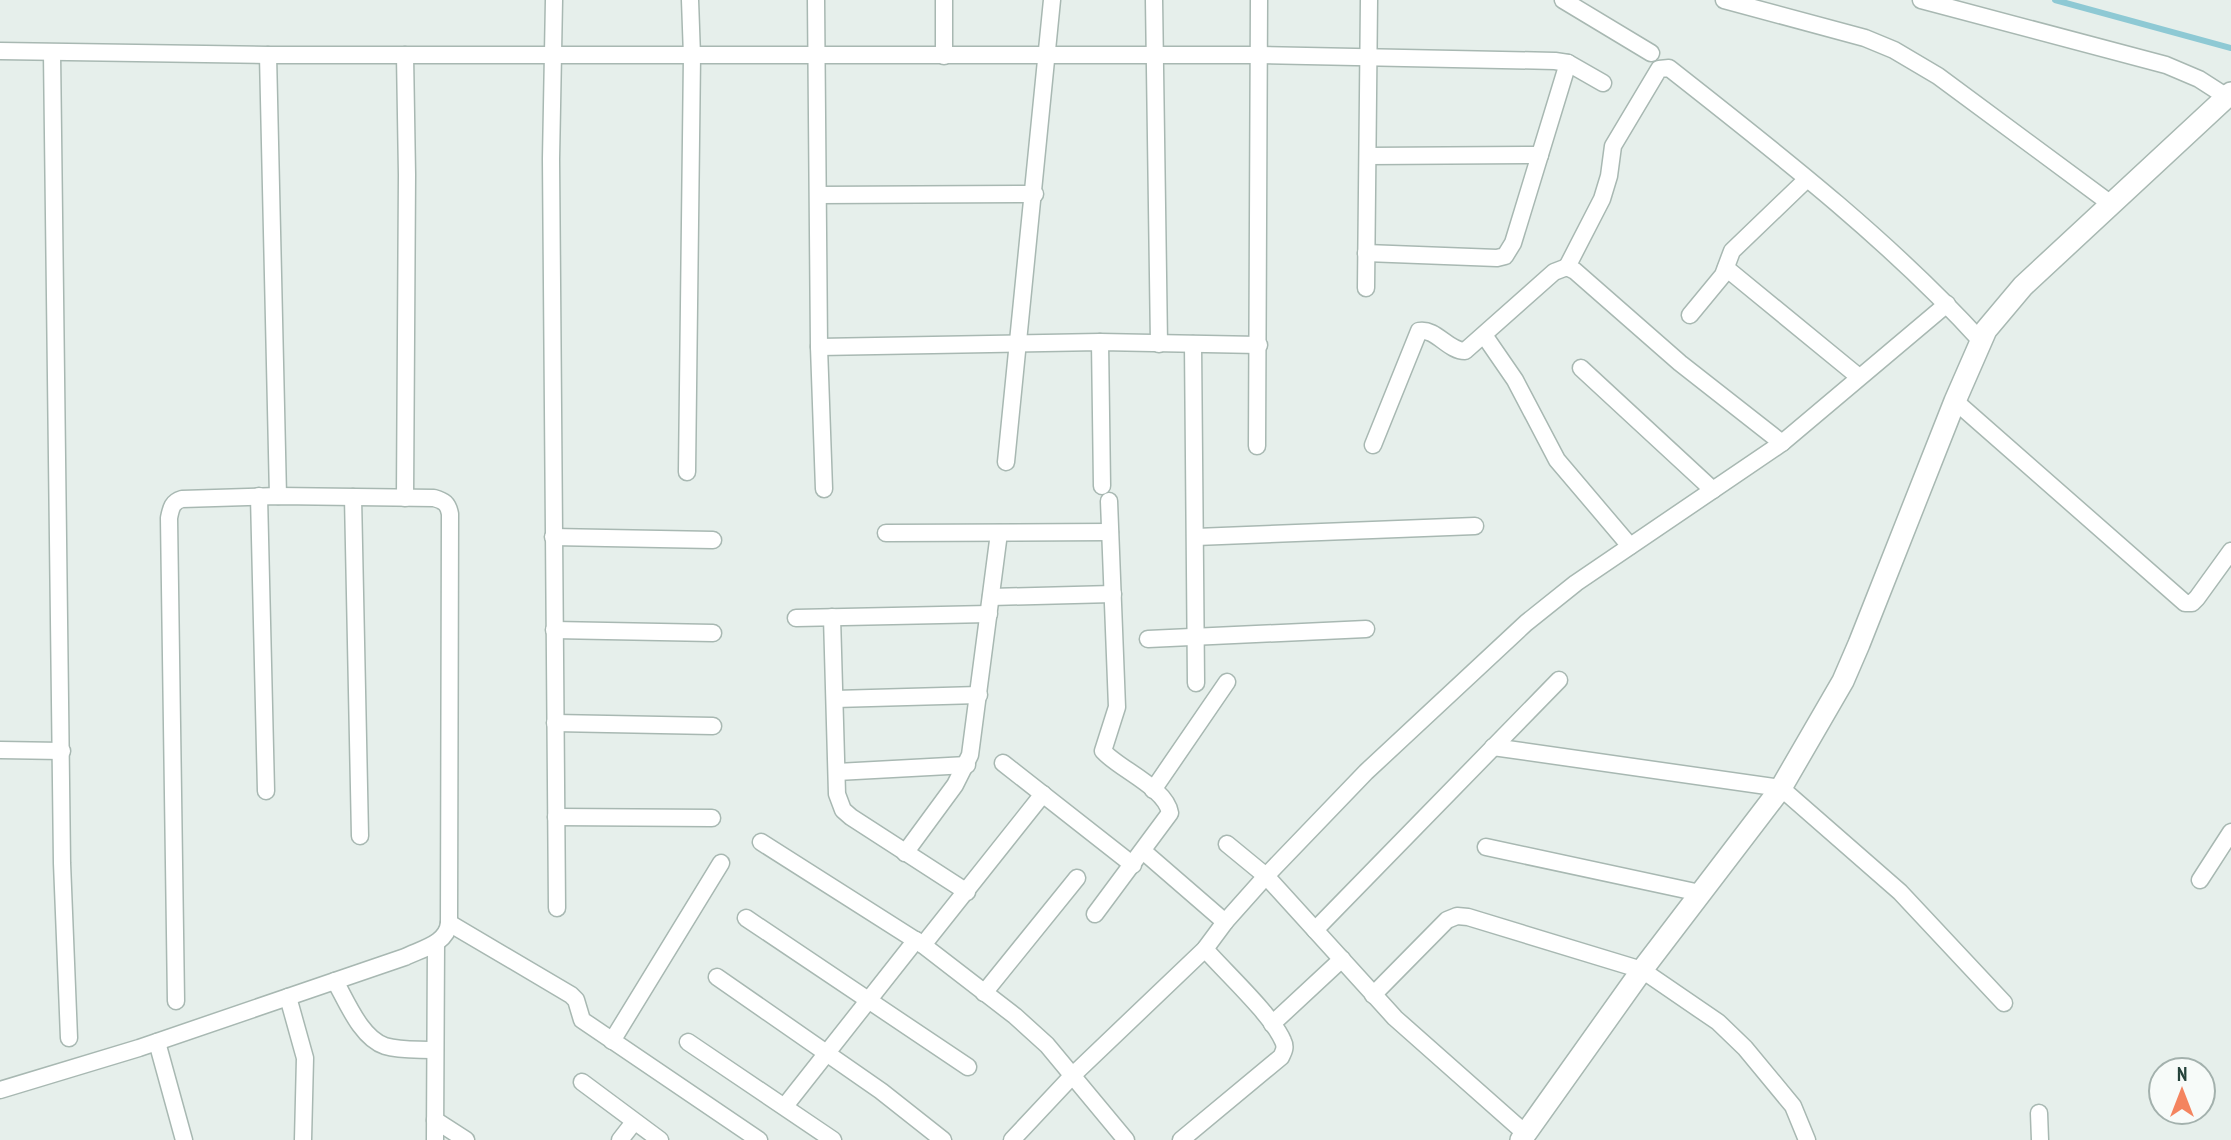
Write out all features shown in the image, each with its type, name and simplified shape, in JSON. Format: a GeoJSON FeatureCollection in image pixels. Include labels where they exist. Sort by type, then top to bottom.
{"type":"FeatureCollection","features":[{"type":"Feature","properties":{"kind":"street"},"geometry":{"type":"LineString","coordinates":[[554,0],[551,187],[557,908]]}},
{"type":"Feature","properties":{"kind":"street"},"geometry":{"type":"LineString","coordinates":[[687,472],[692,56],[690,0]]}},
{"type":"Feature","properties":{"kind":"street"},"geometry":{"type":"LineString","coordinates":[[816,0],[819,347],[824,489]]}},
{"type":"Feature","properties":{"kind":"street"},"geometry":{"type":"LineString","coordinates":[[944,0],[944,56]]}},
{"type":"Feature","properties":{"kind":"street"},"geometry":{"type":"LineString","coordinates":[[1006,462],[1035,194],[1052,0]]}},
{"type":"Feature","properties":{"kind":"street"},"geometry":{"type":"LineString","coordinates":[[1154,0],[1159,344]]}},
{"type":"Feature","properties":{"kind":"street"},"geometry":{"type":"LineString","coordinates":[[1257,446],[1259,0]]}},
{"type":"Feature","properties":{"kind":"street"},"geometry":{"type":"LineString","coordinates":[[1366,288],[1368,0]]}},
{"type":"Feature","properties":{"kind":"street"},"geometry":{"type":"LineString","coordinates":[[1563,0],[1651,53]]}},
{"type":"Feature","properties":{"kind":"street"},"geometry":{"type":"LineString","coordinates":[[1724,0],[1744,3],[1865,38],[1917,62],[2110,204]]}},
{"type":"Feature","properties":{"kind":"street"},"geometry":{"type":"LineString","coordinates":[[1227,844],[1266,876],[1405,1027],[1524,1137],[1642,970],[1780,788],[1843,681],[1986,330],[2023,286],[2229,95],[2166,65],[1921,0]]}},
{"type":"Feature","properties":{"kind":"street"},"geometry":{"type":"LineString","coordinates":[[0,51],[268,55],[1369,56],[1555,61],[1568,63],[1603,83]]}},
{"type":"Feature","properties":{"kind":"street"},"geometry":{"type":"LineString","coordinates":[[52,53],[62,863],[69,1038]]}},
{"type":"Feature","properties":{"kind":"street"},"geometry":{"type":"LineString","coordinates":[[268,55],[278,496]]}},
{"type":"Feature","properties":{"kind":"street"},"geometry":{"type":"LineString","coordinates":[[405,55],[405,498]]}},
{"type":"Feature","properties":{"kind":"street"},"geometry":{"type":"LineString","coordinates":[[1366,253],[1497,258],[1505,256],[1513,243],[1568,63]]}},
{"type":"Feature","properties":{"kind":"street"},"geometry":{"type":"LineString","coordinates":[[1373,445],[1419,331],[1429,331],[1465,351],[1554,272],[1567,267],[1602,199],[1614,146],[1659,69],[1669,68],[1807,179],[1947,304],[1981,341]]}},
{"type":"Feature","properties":{"kind":"street"},"geometry":{"type":"LineString","coordinates":[[1368,156],[1540,155]]}},
{"type":"Feature","properties":{"kind":"street"},"geometry":{"type":"LineString","coordinates":[[1690,315],[1717,284],[1732,251],[1807,179]]}},
{"type":"Feature","properties":{"kind":"street"},"geometry":{"type":"LineString","coordinates":[[819,195],[1035,194]]}},
{"type":"Feature","properties":{"kind":"street"},"geometry":{"type":"LineString","coordinates":[[1567,267],[1575,271],[1680,363],[1782,443]]}},
{"type":"Feature","properties":{"kind":"street"},"geometry":{"type":"LineString","coordinates":[[1726,268],[1858,377]]}},
{"type":"Feature","properties":{"kind":"street"},"geometry":{"type":"LineString","coordinates":[[1012,1140],[1073,1075],[1205,949],[1266,876],[1366,772],[1460,682],[1556,599],[1630,545],[1782,443],[1947,304]]}},
{"type":"Feature","properties":{"kind":"street"},"geometry":{"type":"LineString","coordinates":[[1485,335],[1507,365],[1557,460],[1630,545]]}},
{"type":"Feature","properties":{"kind":"street"},"geometry":{"type":"LineString","coordinates":[[819,347],[1100,342],[1259,345]]}},
{"type":"Feature","properties":{"kind":"street"},"geometry":{"type":"LineString","coordinates":[[1095,914],[1170,813],[1169,807],[1153,790],[1103,751],[1117,707],[1100,342]]}},
{"type":"Feature","properties":{"kind":"street"},"geometry":{"type":"LineString","coordinates":[[1194,344],[1196,684]]}},
{"type":"Feature","properties":{"kind":"street"},"geometry":{"type":"LineString","coordinates":[[1581,368],[1713,489]]}},
{"type":"Feature","properties":{"kind":"street"},"geometry":{"type":"LineString","coordinates":[[1955,401],[2185,603],[2192,603],[2197,598],[2231,551]]}},
{"type":"Feature","properties":{"kind":"street"},"geometry":{"type":"LineString","coordinates":[[259,496],[266,790]]}},
{"type":"Feature","properties":{"kind":"street"},"geometry":{"type":"LineString","coordinates":[[0,1090],[157,1042],[405,957],[436,943],[446,935],[449,923],[450,514],[443,501],[434,498],[259,496],[183,499],[176,501],[171,507],[169,519],[176,1001]]}},
{"type":"Feature","properties":{"kind":"street"},"geometry":{"type":"LineString","coordinates":[[353,497],[360,836]]}},
{"type":"Feature","properties":{"kind":"street"},"geometry":{"type":"LineString","coordinates":[[1196,537],[1475,526]]}},
{"type":"Feature","properties":{"kind":"street"},"geometry":{"type":"LineString","coordinates":[[886,533],[1110,533]]}},
{"type":"Feature","properties":{"kind":"street"},"geometry":{"type":"LineString","coordinates":[[905,853],[967,765],[979,695],[999,533]]}},
{"type":"Feature","properties":{"kind":"street"},"geometry":{"type":"LineString","coordinates":[[553,537],[713,540]]}},
{"type":"Feature","properties":{"kind":"street"},"geometry":{"type":"LineString","coordinates":[[796,618],[1113,594]]}},
{"type":"Feature","properties":{"kind":"street"},"geometry":{"type":"LineString","coordinates":[[832,617],[838,794],[843,810],[967,892]]}},
{"type":"Feature","properties":{"kind":"street"},"geometry":{"type":"LineString","coordinates":[[1148,639],[1366,629]]}},
{"type":"Feature","properties":{"kind":"street"},"geometry":{"type":"LineString","coordinates":[[554,631],[713,633]]}},
{"type":"Feature","properties":{"kind":"street"},"geometry":{"type":"LineString","coordinates":[[1315,930],[1559,680]]}},
{"type":"Feature","properties":{"kind":"street"},"geometry":{"type":"LineString","coordinates":[[1153,790],[1227,682]]}},
{"type":"Feature","properties":{"kind":"street"},"geometry":{"type":"LineString","coordinates":[[835,699],[979,695]]}},
{"type":"Feature","properties":{"kind":"street"},"geometry":{"type":"LineString","coordinates":[[555,723],[713,726]]}},
{"type":"Feature","properties":{"kind":"street"},"geometry":{"type":"LineString","coordinates":[[1493,747],[1780,788],[1900,892],[2004,1003]]}},
{"type":"Feature","properties":{"kind":"street"},"geometry":{"type":"LineString","coordinates":[[0,750],[62,751]]}},
{"type":"Feature","properties":{"kind":"street"},"geometry":{"type":"LineString","coordinates":[[1003,763],[1133,865]]}},
{"type":"Feature","properties":{"kind":"street"},"geometry":{"type":"LineString","coordinates":[[837,772],[967,765]]}},
{"type":"Feature","properties":{"kind":"street"},"geometry":{"type":"LineString","coordinates":[[785,1106],[919,942],[967,892],[1043,794]]}},
{"type":"Feature","properties":{"kind":"street"},"geometry":{"type":"LineString","coordinates":[[556,817],[712,818]]}},
{"type":"Feature","properties":{"kind":"street"},"geometry":{"type":"LineString","coordinates":[[2200,880],[2229,840]]}},
{"type":"Feature","properties":{"kind":"street"},"geometry":{"type":"LineString","coordinates":[[761,842],[919,942],[1031,1028],[1126,1140]]}},
{"type":"Feature","properties":{"kind":"street"},"geometry":{"type":"LineString","coordinates":[[1486,847],[1700,893]]}},
{"type":"Feature","properties":{"kind":"street"},"geometry":{"type":"LineString","coordinates":[[1143,851],[1225,922]]}},
{"type":"Feature","properties":{"kind":"street"},"geometry":{"type":"LineString","coordinates":[[612,1041],[721,863]]}},
{"type":"Feature","properties":{"kind":"street"},"geometry":{"type":"LineString","coordinates":[[984,993],[1077,878]]}},
{"type":"Feature","properties":{"kind":"street"},"geometry":{"type":"LineString","coordinates":[[1373,995],[1447,920],[1457,916],[1642,970],[1718,1022],[1745,1048],[1793,1106],[1807,1140]]}},
{"type":"Feature","properties":{"kind":"street"},"geometry":{"type":"LineString","coordinates":[[746,918],[968,1067]]}},
{"type":"Feature","properties":{"kind":"street"},"geometry":{"type":"LineString","coordinates":[[449,923],[571,995],[576,1000],[582,1020],[760,1140]]}},
{"type":"Feature","properties":{"kind":"street"},"geometry":{"type":"LineString","coordinates":[[435,1140],[436,943]]}},
{"type":"Feature","properties":{"kind":"street"},"geometry":{"type":"LineString","coordinates":[[1181,1140],[1281,1057],[1285,1044],[1272,1024],[1205,949]]}},
{"type":"Feature","properties":{"kind":"street"},"geometry":{"type":"LineString","coordinates":[[1272,1024],[1342,960]]}},
{"type":"Feature","properties":{"kind":"street"},"geometry":{"type":"LineString","coordinates":[[717,977],[881,1091],[943,1140]]}},
{"type":"Feature","properties":{"kind":"street"},"geometry":{"type":"LineString","coordinates":[[335,981],[361,1026],[376,1042],[399,1049],[435,1050]]}},
{"type":"Feature","properties":{"kind":"street"},"geometry":{"type":"LineString","coordinates":[[288,997],[305,1058],[303,1140]]}},
{"type":"Feature","properties":{"kind":"street"},"geometry":{"type":"LineString","coordinates":[[157,1042],[184,1140]]}},
{"type":"Feature","properties":{"kind":"street"},"geometry":{"type":"LineString","coordinates":[[688,1042],[833,1140]]}},
{"type":"Feature","properties":{"kind":"street"},"geometry":{"type":"LineString","coordinates":[[582,1082],[660,1140]]}},
{"type":"Feature","properties":{"kind":"street"},"geometry":{"type":"LineString","coordinates":[[2039,1113],[2040,1140]]}},
{"type":"Feature","properties":{"kind":"street"},"geometry":{"type":"LineString","coordinates":[[435,1120],[466,1140]]}},
{"type":"Feature","properties":{"kind":"street"},"geometry":{"type":"LineString","coordinates":[[620,1140],[634,1122]]}},
{"type":"Feature","properties":{"kind":"waterway"},"geometry":{"type":"LineString","coordinates":[[2055,0],[2231,48]]}}]}
